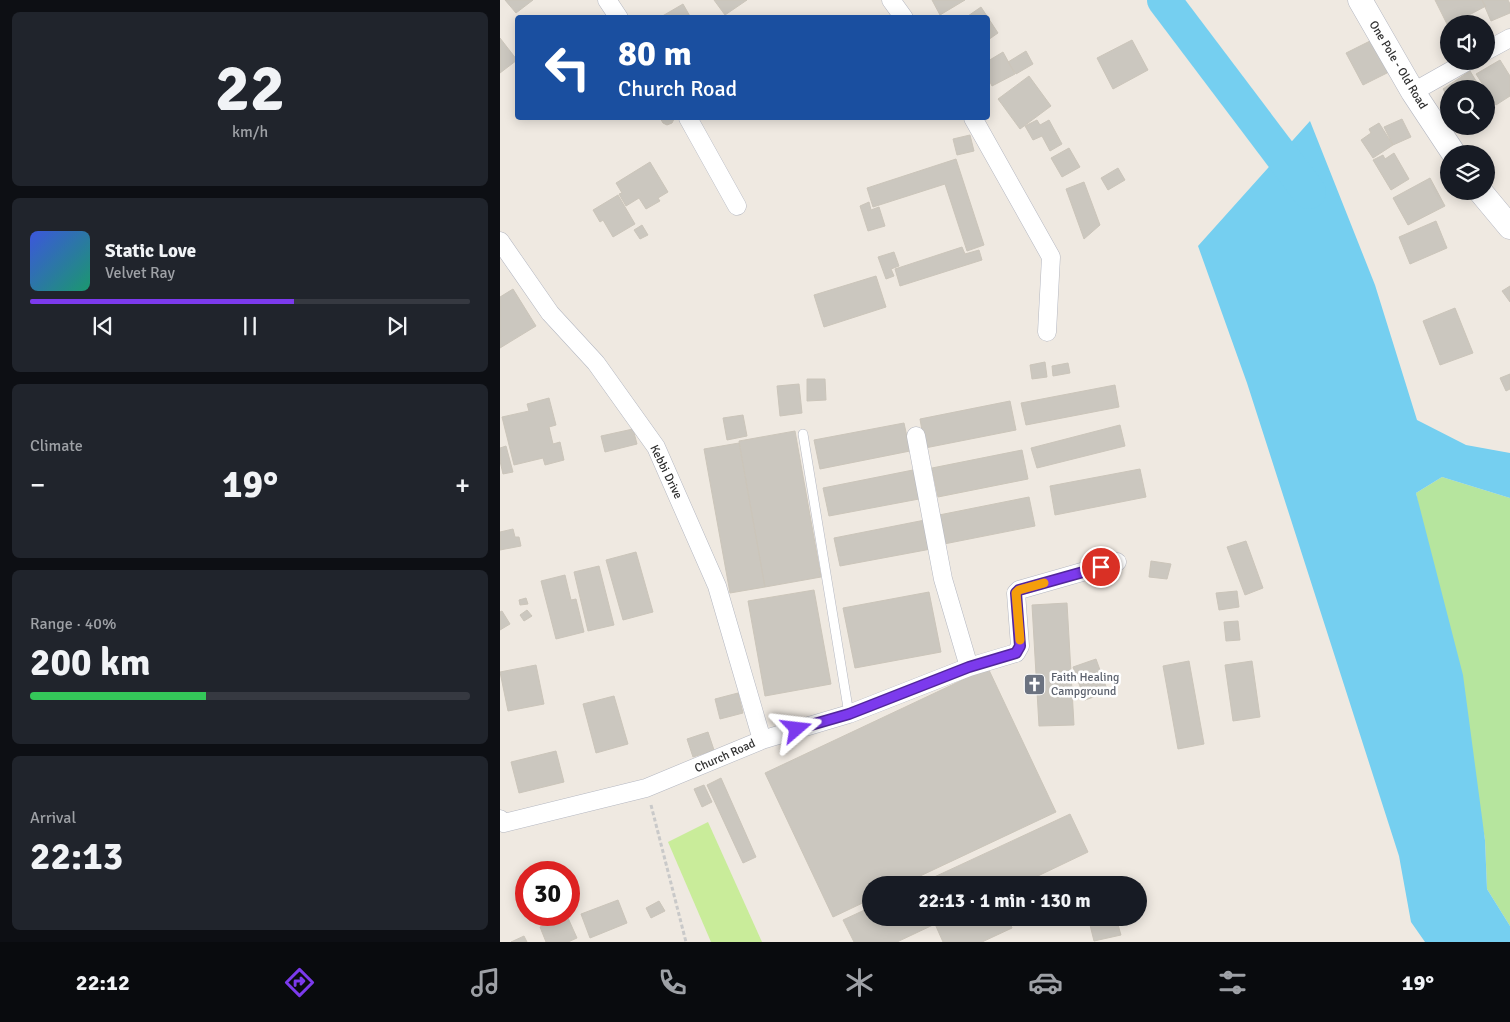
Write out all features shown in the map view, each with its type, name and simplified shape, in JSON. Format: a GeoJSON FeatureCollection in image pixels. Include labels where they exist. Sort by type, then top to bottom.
{"type":"FeatureCollection","features":[{"type":"Feature","properties":{"kind":"street"},"geometry":{"type":"LineString","coordinates":[[607,0],[617,15]]}},
{"type":"Feature","properties":{"kind":"street"},"geometry":{"type":"LineString","coordinates":[[891,0],[902,15]]}},
{"type":"Feature","properties":{"kind":"street","name":"One Pole - Old Road"},"geometry":{"type":"LineString","coordinates":[[1360,0],[1413,92],[1448,145]]}},
{"type":"Feature","properties":{"kind":"street"},"geometry":{"type":"LineString","coordinates":[[1495,48],[1508,43]]}},
{"type":"Feature","properties":{"kind":"street"},"geometry":{"type":"LineString","coordinates":[[1413,92],[1452,70]]}},
{"type":"Feature","properties":{"kind":"street"},"geometry":{"type":"LineString","coordinates":[[689,120],[737,206]]}},
{"type":"Feature","properties":{"kind":"street"},"geometry":{"type":"LineString","coordinates":[[974,120],[1052,257],[1048,332]]}},
{"type":"Feature","properties":{"kind":"street"},"geometry":{"type":"LineString","coordinates":[[1488,200],[1510,227]]}},
{"type":"Feature","properties":{"kind":"street","name":"Kebbi Drive"},"geometry":{"type":"LineString","coordinates":[[500,241],[550,313],[596,363],[656,447],[717,586],[762,740]]}},
{"type":"Feature","properties":{"kind":"street"},"geometry":{"type":"LineString","coordinates":[[916,436],[943,579],[969,667]]}},
{"type":"Feature","properties":{"kind":"street","name":"Church Road"},"geometry":{"type":"LineString","coordinates":[[500,819],[504,823],[646,788],[762,740],[849,714],[969,667],[1016,653],[1020,646],[1016,593],[1019,590],[1117,562]]}},
{"type":"Feature","properties":{"kind":"lane"},"geometry":{"type":"LineString","coordinates":[[803,434],[849,714]]}},
{"type":"Feature","properties":{"kind":"path"},"geometry":{"type":"LineString","coordinates":[[646,788],[686,942]]}},
{"type":"Feature","properties":{"kind":"green space"},"geometry":{"type":"Polygon","coordinates":[[[1442,477],[1510,498],[1510,926],[1487,889],[1485,839],[1416,493],[1442,477]]]}},
{"type":"Feature","properties":{"kind":"green space"},"geometry":{"type":"Polygon","coordinates":[[[708,822],[762,942],[711,942],[668,842],[708,822]]]}},
{"type":"Feature","properties":{"kind":"water"},"geometry":{"type":"Polygon","coordinates":[[[1310,121],[1375,285],[1417,420],[1466,445],[1510,453],[1510,498],[1442,477],[1416,493],[1463,675],[1485,840],[1487,889],[1510,926],[1510,942],[1425,942],[1411,922],[1399,856],[1247,383],[1198,246],[1310,121]]]}},
{"type":"Feature","properties":{"kind":"building"},"geometry":{"type":"Polygon","coordinates":[[[505,0],[533,0],[516,13],[505,0]]]}},
{"type":"Feature","properties":{"kind":"building"},"geometry":{"type":"Polygon","coordinates":[[[714,0],[747,0],[725,15],[714,0]]]}},
{"type":"Feature","properties":{"kind":"building"},"geometry":{"type":"Polygon","coordinates":[[[932,0],[965,0],[940,15],[932,0]]]}},
{"type":"Feature","properties":{"kind":"building"},"geometry":{"type":"Polygon","coordinates":[[[1435,0],[1482,0],[1486,6],[1469,15],[1442,15],[1435,0]]]}},
{"type":"Feature","properties":{"kind":"building"},"geometry":{"type":"Polygon","coordinates":[[[1482,0],[1508,0],[1510,13],[1495,19],[1495,15],[1488,15],[1482,0]]]}},
{"type":"Feature","properties":{"kind":"building"},"geometry":{"type":"Polygon","coordinates":[[[683,4],[689,15],[664,15],[683,4]]]}},
{"type":"Feature","properties":{"kind":"building"},"geometry":{"type":"Polygon","coordinates":[[[981,7],[986,15],[969,15],[981,7]]]}},
{"type":"Feature","properties":{"kind":"building"},"geometry":{"type":"Polygon","coordinates":[[[990,21],[998,33],[990,39],[990,21]]]}},
{"type":"Feature","properties":{"kind":"building"},"geometry":{"type":"Polygon","coordinates":[[[500,38],[515,57],[515,62],[500,73],[500,38]]]}},
{"type":"Feature","properties":{"kind":"building"},"geometry":{"type":"Polygon","coordinates":[[[1132,40],[1148,70],[1113,89],[1097,58],[1132,40]]]}},
{"type":"Feature","properties":{"kind":"building"},"geometry":{"type":"Polygon","coordinates":[[[1372,40],[1389,72],[1363,85],[1346,53],[1372,40]]]}},
{"type":"Feature","properties":{"kind":"building"},"geometry":{"type":"Polygon","coordinates":[[[1026,51],[1033,64],[1016,74],[1008,62],[1026,51]]]}},
{"type":"Feature","properties":{"kind":"building"},"geometry":{"type":"Polygon","coordinates":[[[1003,52],[1015,74],[992,86],[990,82],[990,60],[1003,52]]]}},
{"type":"Feature","properties":{"kind":"building"},"geometry":{"type":"Polygon","coordinates":[[[1500,60],[1510,76],[1510,96],[1496,105],[1495,80],[1480,80],[1476,74],[1483,70],[1495,70],[1495,63],[1500,60]]]}},
{"type":"Feature","properties":{"kind":"building"},"geometry":{"type":"Polygon","coordinates":[[[1470,71],[1476,80],[1456,80],[1470,71]]]}},
{"type":"Feature","properties":{"kind":"building"},"geometry":{"type":"Polygon","coordinates":[[[1029,76],[1051,106],[1020,129],[998,99],[1029,76]]]}},
{"type":"Feature","properties":{"kind":"building"},"geometry":{"type":"Polygon","coordinates":[[[1402,119],[1411,137],[1393,145],[1384,127],[1402,119]]]}},
{"type":"Feature","properties":{"kind":"building"},"geometry":{"type":"Polygon","coordinates":[[[661,120],[674,120],[667,125],[661,120]]]}},
{"type":"Feature","properties":{"kind":"building"},"geometry":{"type":"Polygon","coordinates":[[[1037,120],[1040,125],[1049,120],[1062,144],[1050,151],[1042,136],[1033,140],[1025,126],[1037,120]]]}},
{"type":"Feature","properties":{"kind":"building"},"geometry":{"type":"Polygon","coordinates":[[[1379,123],[1393,145],[1373,158],[1361,140],[1371,133],[1369,129],[1379,123]]]}},
{"type":"Feature","properties":{"kind":"building"},"geometry":{"type":"Polygon","coordinates":[[[970,135],[974,151],[957,155],[953,139],[970,135]]]}},
{"type":"Feature","properties":{"kind":"building"},"geometry":{"type":"Polygon","coordinates":[[[1069,148],[1080,167],[1062,177],[1051,158],[1069,148]]]}},
{"type":"Feature","properties":{"kind":"building"},"geometry":{"type":"Polygon","coordinates":[[[1394,153],[1409,179],[1391,190],[1373,160],[1383,155],[1385,159],[1394,153]]]}},
{"type":"Feature","properties":{"kind":"building"},"geometry":{"type":"Polygon","coordinates":[[[956,159],[984,245],[967,251],[945,184],[873,207],[867,188],[956,159]]]}},
{"type":"Feature","properties":{"kind":"building"},"geometry":{"type":"Polygon","coordinates":[[[650,162],[668,192],[658,198],[660,201],[646,209],[639,198],[626,206],[619,194],[622,193],[616,183],[650,162]]]}},
{"type":"Feature","properties":{"kind":"building"},"geometry":{"type":"Polygon","coordinates":[[[1118,168],[1125,180],[1108,190],[1101,178],[1118,168]]]}},
{"type":"Feature","properties":{"kind":"building"},"geometry":{"type":"Polygon","coordinates":[[[1430,178],[1440,200],[1445,206],[1408,225],[1393,198],[1430,178]]]}},
{"type":"Feature","properties":{"kind":"building"},"geometry":{"type":"Polygon","coordinates":[[[1084,182],[1100,225],[1084,239],[1066,189],[1084,182]]]}},
{"type":"Feature","properties":{"kind":"building"},"geometry":{"type":"Polygon","coordinates":[[[618,195],[635,224],[613,237],[603,220],[600,222],[593,210],[618,195]]]}},
{"type":"Feature","properties":{"kind":"building"},"geometry":{"type":"Polygon","coordinates":[[[869,202],[871,210],[879,207],[885,226],[868,231],[860,206],[869,202]]]}},
{"type":"Feature","properties":{"kind":"building"},"geometry":{"type":"Polygon","coordinates":[[[1436,221],[1447,248],[1410,264],[1399,237],[1436,221]]]}},
{"type":"Feature","properties":{"kind":"building"},"geometry":{"type":"Polygon","coordinates":[[[642,225],[648,235],[640,239],[634,230],[642,225]]]}},
{"type":"Feature","properties":{"kind":"building"},"geometry":{"type":"Polygon","coordinates":[[[962,247],[965,254],[979,250],[982,260],[900,286],[895,269],[962,247]]]}},
{"type":"Feature","properties":{"kind":"building"},"geometry":{"type":"Polygon","coordinates":[[[894,252],[899,266],[891,269],[894,276],[886,279],[878,257],[894,252]]]}},
{"type":"Feature","properties":{"kind":"building"},"geometry":{"type":"Polygon","coordinates":[[[876,276],[886,307],[824,327],[814,295],[876,276]]]}},
{"type":"Feature","properties":{"kind":"building"},"geometry":{"type":"Polygon","coordinates":[[[1510,286],[1510,302],[1502,291],[1510,286]]]}},
{"type":"Feature","properties":{"kind":"building"},"geometry":{"type":"Polygon","coordinates":[[[513,289],[536,326],[500,348],[500,297],[513,289]]]}},
{"type":"Feature","properties":{"kind":"building"},"geometry":{"type":"Polygon","coordinates":[[[1455,308],[1473,353],[1440,365],[1423,321],[1455,308]]]}},
{"type":"Feature","properties":{"kind":"building"},"geometry":{"type":"Polygon","coordinates":[[[1045,362],[1047,377],[1032,379],[1030,365],[1045,362]]]}},
{"type":"Feature","properties":{"kind":"building"},"geometry":{"type":"Polygon","coordinates":[[[1068,363],[1070,373],[1053,376],[1052,366],[1068,363]]]}},
{"type":"Feature","properties":{"kind":"building"},"geometry":{"type":"Polygon","coordinates":[[[1510,374],[1510,389],[1506,391],[1500,378],[1510,374]]]}},
{"type":"Feature","properties":{"kind":"building"},"geometry":{"type":"Polygon","coordinates":[[[807,379],[825,379],[826,400],[807,401],[807,379]]]}},
{"type":"Feature","properties":{"kind":"building"},"geometry":{"type":"Polygon","coordinates":[[[799,384],[802,413],[780,416],[777,386],[799,384]]]}},
{"type":"Feature","properties":{"kind":"building"},"geometry":{"type":"Polygon","coordinates":[[[1115,385],[1119,407],[1026,425],[1021,403],[1115,385]]]}},
{"type":"Feature","properties":{"kind":"building"},"geometry":{"type":"Polygon","coordinates":[[[549,398],[556,425],[549,427],[553,444],[560,442],[564,460],[545,465],[543,458],[514,465],[502,417],[529,411],[527,404],[549,398]]]}},
{"type":"Feature","properties":{"kind":"building"},"geometry":{"type":"Polygon","coordinates":[[[1010,401],[1016,430],[925,448],[920,419],[1010,401]]]}},
{"type":"Feature","properties":{"kind":"building"},"geometry":{"type":"Polygon","coordinates":[[[743,415],[747,436],[727,440],[723,418],[743,415]]]}},
{"type":"Feature","properties":{"kind":"building"},"geometry":{"type":"Polygon","coordinates":[[[904,423],[910,451],[820,469],[814,440],[904,423]]]}},
{"type":"Feature","properties":{"kind":"building"},"geometry":{"type":"Polygon","coordinates":[[[1120,425],[1125,446],[1037,468],[1031,448],[1120,425]]]}},
{"type":"Feature","properties":{"kind":"building"},"geometry":{"type":"Polygon","coordinates":[[[633,429],[637,444],[605,452],[601,436],[633,429]]]}},
{"type":"Feature","properties":{"kind":"building"},"geometry":{"type":"Polygon","coordinates":[[[795,431],[821,577],[765,587],[739,441],[795,431]]]}},
{"type":"Feature","properties":{"kind":"building"},"geometry":{"type":"Polygon","coordinates":[[[739,443],[765,587],[730,593],[704,449],[739,443]]]}},
{"type":"Feature","properties":{"kind":"building"},"geometry":{"type":"Polygon","coordinates":[[[506,446],[513,472],[503,474],[500,448],[506,446]]]}},
{"type":"Feature","properties":{"kind":"building"},"geometry":{"type":"Polygon","coordinates":[[[1022,450],[1028,479],[938,497],[932,468],[1022,450]]]}},
{"type":"Feature","properties":{"kind":"building"},"geometry":{"type":"Polygon","coordinates":[[[1140,469],[1146,497],[1055,515],[1050,486],[1140,469]]]}},
{"type":"Feature","properties":{"kind":"building"},"geometry":{"type":"Polygon","coordinates":[[[913,470],[919,499],[829,516],[823,488],[913,470]]]}},
{"type":"Feature","properties":{"kind":"building"},"geometry":{"type":"Polygon","coordinates":[[[1029,497],[1035,526],[944,544],[939,515],[1029,497]]]}},
{"type":"Feature","properties":{"kind":"building"},"geometry":{"type":"Polygon","coordinates":[[[925,520],[931,549],[840,566],[834,538],[925,520]]]}},
{"type":"Feature","properties":{"kind":"building"},"geometry":{"type":"Polygon","coordinates":[[[513,529],[515,537],[519,537],[521,546],[500,550],[500,532],[513,529]]]}},
{"type":"Feature","properties":{"kind":"building"},"geometry":{"type":"Polygon","coordinates":[[[1246,541],[1263,588],[1245,595],[1227,547],[1246,541]]]}},
{"type":"Feature","properties":{"kind":"building"},"geometry":{"type":"Polygon","coordinates":[[[636,552],[653,612],[623,620],[606,560],[636,552]]]}},
{"type":"Feature","properties":{"kind":"building"},"geometry":{"type":"Polygon","coordinates":[[[1151,561],[1171,564],[1167,579],[1149,577],[1151,561]]]}},
{"type":"Feature","properties":{"kind":"building"},"geometry":{"type":"Polygon","coordinates":[[[599,566],[614,625],[588,631],[574,572],[599,566]]]}},
{"type":"Feature","properties":{"kind":"building"},"geometry":{"type":"Polygon","coordinates":[[[565,575],[571,600],[576,599],[584,632],[556,639],[541,581],[565,575]]]}},
{"type":"Feature","properties":{"kind":"building"},"geometry":{"type":"Polygon","coordinates":[[[814,590],[831,684],[765,696],[748,601],[814,590]]]}},
{"type":"Feature","properties":{"kind":"building"},"geometry":{"type":"Polygon","coordinates":[[[1237,591],[1239,607],[1219,610],[1216,593],[1237,591]]]}},
{"type":"Feature","properties":{"kind":"building"},"geometry":{"type":"Polygon","coordinates":[[[929,592],[941,652],[855,668],[843,608],[929,592]]]}},
{"type":"Feature","properties":{"kind":"building"},"geometry":{"type":"Polygon","coordinates":[[[526,598],[528,604],[520,605],[519,600],[526,598]]]}},
{"type":"Feature","properties":{"kind":"building"},"geometry":{"type":"Polygon","coordinates":[[[1067,603],[1074,725],[1039,726],[1032,605],[1067,603]]]}},
{"type":"Feature","properties":{"kind":"building"},"geometry":{"type":"Polygon","coordinates":[[[527,610],[532,616],[524,621],[520,615],[527,610]]]}},
{"type":"Feature","properties":{"kind":"building"},"geometry":{"type":"Polygon","coordinates":[[[502,611],[510,624],[500,630],[500,612],[502,611]]]}},
{"type":"Feature","properties":{"kind":"building"},"geometry":{"type":"Polygon","coordinates":[[[1238,621],[1240,640],[1226,641],[1224,622],[1238,621]]]}},
{"type":"Feature","properties":{"kind":"building"},"geometry":{"type":"Polygon","coordinates":[[[1096,659],[1108,692],[1085,700],[1073,667],[1096,659]]]}},
{"type":"Feature","properties":{"kind":"building"},"geometry":{"type":"Polygon","coordinates":[[[1189,661],[1204,744],[1178,749],[1163,666],[1189,661]]]}},
{"type":"Feature","properties":{"kind":"building"},"geometry":{"type":"Polygon","coordinates":[[[1252,661],[1260,717],[1233,721],[1225,665],[1252,661]]]}},
{"type":"Feature","properties":{"kind":"building"},"geometry":{"type":"Polygon","coordinates":[[[536,665],[544,704],[508,711],[500,672],[536,665]]]}},
{"type":"Feature","properties":{"kind":"building"},"geometry":{"type":"Polygon","coordinates":[[[988,668],[1056,812],[920,876],[862,876],[862,903],[833,917],[765,773],[988,668]]]}},
{"type":"Feature","properties":{"kind":"building"},"geometry":{"type":"Polygon","coordinates":[[[738,693],[743,713],[720,719],[715,699],[738,693]]]}},
{"type":"Feature","properties":{"kind":"building"},"geometry":{"type":"Polygon","coordinates":[[[614,696],[628,744],[596,753],[583,704],[614,696]]]}},
{"type":"Feature","properties":{"kind":"building"},"geometry":{"type":"Polygon","coordinates":[[[708,732],[714,750],[693,757],[687,739],[708,732]]]}},
{"type":"Feature","properties":{"kind":"building"},"geometry":{"type":"Polygon","coordinates":[[[556,751],[564,782],[519,793],[511,762],[556,751]]]}},
{"type":"Feature","properties":{"kind":"building"},"geometry":{"type":"Polygon","coordinates":[[[721,778],[756,857],[743,863],[707,785],[721,778]]]}},
{"type":"Feature","properties":{"kind":"building"},"geometry":{"type":"Polygon","coordinates":[[[704,785],[712,802],[702,807],[694,789],[704,785]]]}},
{"type":"Feature","properties":{"kind":"building"},"geometry":{"type":"Polygon","coordinates":[[[1070,814],[1088,852],[1038,876],[936,876],[1070,814]]]}},
{"type":"Feature","properties":{"kind":"building"},"geometry":{"type":"Polygon","coordinates":[[[618,900],[627,923],[590,938],[581,914],[618,900]]]}},
{"type":"Feature","properties":{"kind":"building"},"geometry":{"type":"Polygon","coordinates":[[[659,901],[665,911],[651,918],[646,908],[659,901]]]}},
{"type":"Feature","properties":{"kind":"building"},"geometry":{"type":"Polygon","coordinates":[[[862,911],[862,926],[931,926],[897,942],[854,942],[843,920],[862,911]]]}},
{"type":"Feature","properties":{"kind":"building"},"geometry":{"type":"Polygon","coordinates":[[[572,926],[577,938],[568,942],[546,942],[540,927],[572,926]]]}},
{"type":"Feature","properties":{"kind":"building"},"geometry":{"type":"Polygon","coordinates":[[[936,926],[1011,926],[1012,928],[982,942],[943,942],[936,926]]]}},
{"type":"Feature","properties":{"kind":"building"},"geometry":{"type":"Polygon","coordinates":[[[1090,926],[1118,926],[1121,935],[1094,941],[1090,926]]]}},
{"type":"Feature","properties":{"kind":"building"},"geometry":{"type":"Polygon","coordinates":[[[524,936],[527,942],[511,942],[524,936]]]}},
{"type":"Feature","properties":{"kind":"waterway"},"geometry":{"type":"LineString","coordinates":[[1164,0],[1309,192]]}},
{"type":"Feature","properties":{"kind":"slow traffic"},"geometry":{"type":"LineString","coordinates":[[1020,640],[1016,593],[1019,590],[1044,583]]}},
{"type":"Feature","properties":{"kind":"place","name":"Faith Healing Campground"},"geometry":{"type":"Point","coordinates":[1035,684]}},
{"type":"Feature","properties":{"kind":"route"},"geometry":{"type":"LineString","coordinates":[[797,729],[849,714],[969,667],[1016,653],[1020,646],[1016,593],[1019,590],[1101,567]]}}]}
